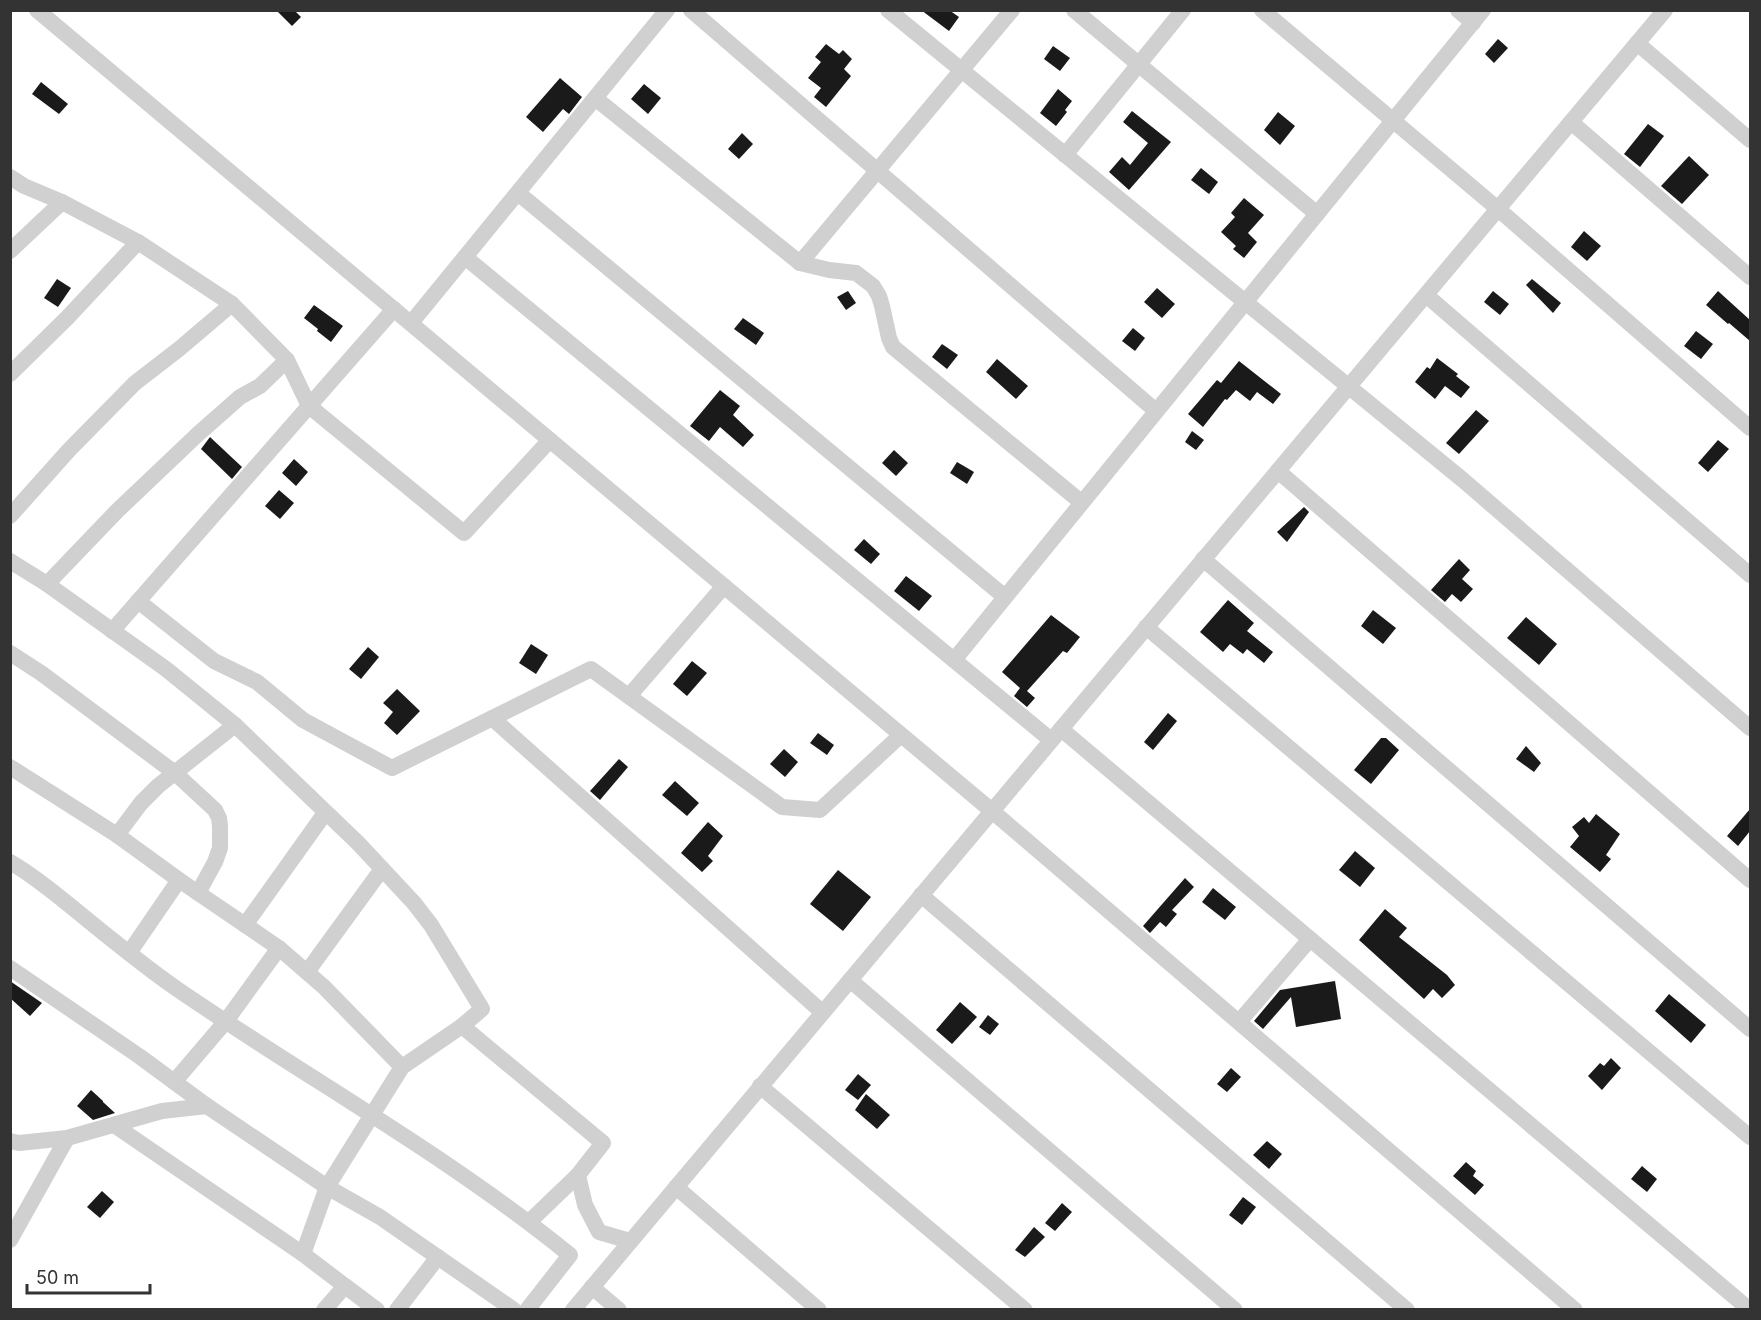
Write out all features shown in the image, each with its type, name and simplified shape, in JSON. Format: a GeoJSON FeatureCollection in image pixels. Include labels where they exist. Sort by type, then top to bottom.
{"type":"FeatureCollection","features":[{"type":"Feature","properties":{"kind":"street"},"geometry":{"type":"LineString","coordinates":[[37,10],[992,811],[1575,1310]]}},
{"type":"Feature","properties":{"kind":"street"},"geometry":{"type":"LineString","coordinates":[[411,323],[667,10]]}},
{"type":"Feature","properties":{"kind":"street"},"geometry":{"type":"LineString","coordinates":[[690,10],[1156,411]]}},
{"type":"Feature","properties":{"kind":"street"},"geometry":{"type":"LineString","coordinates":[[888,10],[1463,480],[1750,728]]}},
{"type":"Feature","properties":{"kind":"street"},"geometry":{"type":"LineString","coordinates":[[800,263],[1012,10]]}},
{"type":"Feature","properties":{"kind":"street"},"geometry":{"type":"LineString","coordinates":[[1074,10],[1317,214]]}},
{"type":"Feature","properties":{"kind":"street"},"geometry":{"type":"LineString","coordinates":[[1065,155],[1183,10]]}},
{"type":"Feature","properties":{"kind":"street"},"geometry":{"type":"LineString","coordinates":[[1262,10],[1498,209],[1750,428]]}},
{"type":"Feature","properties":{"kind":"street"},"geometry":{"type":"LineString","coordinates":[[954,660],[1478,17],[1458,10]]}},
{"type":"Feature","properties":{"kind":"street"},"geometry":{"type":"LineString","coordinates":[[573,1310],[1665,10]]}},
{"type":"Feature","properties":{"kind":"street"},"geometry":{"type":"LineString","coordinates":[[1637,43],[1750,140]]}},
{"type":"Feature","properties":{"kind":"street"},"geometry":{"type":"LineString","coordinates":[[595,98],[800,263],[855,273],[865,279],[879,296],[893,347],[1082,502]]}},
{"type":"Feature","properties":{"kind":"street"},"geometry":{"type":"LineString","coordinates":[[1571,122],[1750,277]]}},
{"type":"Feature","properties":{"kind":"street"},"geometry":{"type":"LineString","coordinates":[[10,177],[138,242],[232,304],[288,360],[309,406],[464,533],[550,440]]}},
{"type":"Feature","properties":{"kind":"street"},"geometry":{"type":"LineString","coordinates":[[518,193],[1005,597]]}},
{"type":"Feature","properties":{"kind":"street"},"geometry":{"type":"LineString","coordinates":[[10,251],[62,202]]}},
{"type":"Feature","properties":{"kind":"street"},"geometry":{"type":"LineString","coordinates":[[10,374],[68,317],[138,242]]}},
{"type":"Feature","properties":{"kind":"street"},"geometry":{"type":"LineString","coordinates":[[465,257],[954,660],[1056,734],[1310,939],[1750,1310]]}},
{"type":"Feature","properties":{"kind":"street"},"geometry":{"type":"LineString","coordinates":[[1426,295],[1750,574]]}},
{"type":"Feature","properties":{"kind":"street"},"geometry":{"type":"LineString","coordinates":[[10,516],[69,450],[135,383],[180,349],[232,304]]}},
{"type":"Feature","properties":{"kind":"street"},"geometry":{"type":"LineString","coordinates":[[111,631],[394,309]]}},
{"type":"Feature","properties":{"kind":"street"},"geometry":{"type":"LineString","coordinates":[[47,584],[117,510],[198,434],[240,397],[260,386],[288,360]]}},
{"type":"Feature","properties":{"kind":"street"},"geometry":{"type":"LineString","coordinates":[[1278,471],[1750,880]]}},
{"type":"Feature","properties":{"kind":"street"},"geometry":{"type":"LineString","coordinates":[[1203,559],[1750,1029]]}},
{"type":"Feature","properties":{"kind":"street"},"geometry":{"type":"LineString","coordinates":[[10,561],[47,584],[166,669],[235,725],[358,843],[414,903],[431,925],[482,1009],[462,1026],[402,1067],[327,1187],[303,1254]]}},
{"type":"Feature","properties":{"kind":"street"},"geometry":{"type":"LineString","coordinates":[[629,696],[724,586]]}},
{"type":"Feature","properties":{"kind":"street"},"geometry":{"type":"LineString","coordinates":[[138,601],[214,661],[257,682],[303,720],[392,768],[591,669],[782,807],[820,810],[901,735]]}},
{"type":"Feature","properties":{"kind":"street"},"geometry":{"type":"LineString","coordinates":[[1146,627],[1750,1137]]}},
{"type":"Feature","properties":{"kind":"street"},"geometry":{"type":"LineString","coordinates":[[10,653],[41,673],[175,773],[215,810],[219,818],[220,848],[198,893]]}},
{"type":"Feature","properties":{"kind":"street"},"geometry":{"type":"LineString","coordinates":[[492,718],[822,1012]]}},
{"type":"Feature","properties":{"kind":"street"},"geometry":{"type":"LineString","coordinates":[[117,835],[141,803],[167,777],[235,725]]}},
{"type":"Feature","properties":{"kind":"street"},"geometry":{"type":"LineString","coordinates":[[10,767],[117,835],[279,948],[324,987],[402,1067]]}},
{"type":"Feature","properties":{"kind":"street"},"geometry":{"type":"LineString","coordinates":[[245,925],[325,813]]}},
{"type":"Feature","properties":{"kind":"street"},"geometry":{"type":"LineString","coordinates":[[10,862],[47,887],[176,988],[373,1114],[529,1222],[570,1255],[527,1310]]}},
{"type":"Feature","properties":{"kind":"street"},"geometry":{"type":"LineString","coordinates":[[307,972],[382,869]]}},
{"type":"Feature","properties":{"kind":"street"},"geometry":{"type":"LineString","coordinates":[[129,953],[179,880]]}},
{"type":"Feature","properties":{"kind":"street"},"geometry":{"type":"LineString","coordinates":[[921,895],[1407,1310]]}},
{"type":"Feature","properties":{"kind":"street"},"geometry":{"type":"LineString","coordinates":[[1239,1022],[1310,939]]}},
{"type":"Feature","properties":{"kind":"street"},"geometry":{"type":"LineString","coordinates":[[174,1082],[226,1021],[279,948]]}},
{"type":"Feature","properties":{"kind":"street"},"geometry":{"type":"LineString","coordinates":[[10,968],[139,1056],[207,1106],[327,1187],[371,1212],[514,1310]]}},
{"type":"Feature","properties":{"kind":"street"},"geometry":{"type":"LineString","coordinates":[[850,980],[1235,1310]]}},
{"type":"Feature","properties":{"kind":"street"},"geometry":{"type":"LineString","coordinates":[[462,1026],[603,1143],[578,1175],[529,1222]]}},
{"type":"Feature","properties":{"kind":"street"},"geometry":{"type":"LineString","coordinates":[[760,1086],[1025,1310]]}},
{"type":"Feature","properties":{"kind":"street"},"geometry":{"type":"LineString","coordinates":[[10,1141],[19,1143],[67,1138],[162,1111],[207,1106]]}},
{"type":"Feature","properties":{"kind":"street"},"geometry":{"type":"LineString","coordinates":[[114,1125],[303,1254],[377,1310]]}},
{"type":"Feature","properties":{"kind":"street"},"geometry":{"type":"LineString","coordinates":[[10,1240],[67,1138]]}},
{"type":"Feature","properties":{"kind":"street"},"geometry":{"type":"LineString","coordinates":[[578,1175],[585,1205],[599,1232],[630,1241]]}},
{"type":"Feature","properties":{"kind":"street"},"geometry":{"type":"LineString","coordinates":[[676,1187],[819,1310]]}},
{"type":"Feature","properties":{"kind":"street"},"geometry":{"type":"LineString","coordinates":[[397,1310],[438,1257]]}},
{"type":"Feature","properties":{"kind":"street"},"geometry":{"type":"LineString","coordinates":[[324,1310],[345,1286]]}},
{"type":"Feature","properties":{"kind":"street"},"geometry":{"type":"LineString","coordinates":[[592,1287],[618,1310]]}},
{"type":"Feature","properties":{"kind":"building"},"geometry":{"type":"Polygon","coordinates":[[[276,10],[294,10],[301,17],[292,26],[276,10]]]}},
{"type":"Feature","properties":{"kind":"building"},"geometry":{"type":"Polygon","coordinates":[[[921,10],[949,10],[959,17],[949,31],[921,10]]]}},
{"type":"Feature","properties":{"kind":"building"},"geometry":{"type":"Polygon","coordinates":[[[1498,39],[1508,48],[1494,63],[1485,54],[1498,39]]]}},
{"type":"Feature","properties":{"kind":"building"},"geometry":{"type":"Polygon","coordinates":[[[826,44],[839,54],[843,50],[852,59],[844,69],[851,76],[826,107],[814,97],[821,88],[808,78],[821,62],[815,57],[826,44]]]}},
{"type":"Feature","properties":{"kind":"building"},"geometry":{"type":"Polygon","coordinates":[[[1053,46],[1070,58],[1060,71],[1044,59],[1053,46]]]}},
{"type":"Feature","properties":{"kind":"building"},"geometry":{"type":"Polygon","coordinates":[[[560,78],[582,97],[569,114],[563,109],[543,132],[526,117],[560,78]]]}},
{"type":"Feature","properties":{"kind":"building"},"geometry":{"type":"Polygon","coordinates":[[[41,82],[68,104],[59,114],[32,94],[41,82]]]}},
{"type":"Feature","properties":{"kind":"building"},"geometry":{"type":"Polygon","coordinates":[[[644,84],[661,98],[648,114],[631,99],[644,84]]]}},
{"type":"Feature","properties":{"kind":"building"},"geometry":{"type":"Polygon","coordinates":[[[1058,89],[1072,101],[1056,126],[1040,113],[1058,89]]]}},
{"type":"Feature","properties":{"kind":"building"},"geometry":{"type":"Polygon","coordinates":[[[1132,111],[1171,142],[1129,190],[1109,172],[1122,157],[1130,165],[1148,143],[1123,122],[1132,111]]]}},
{"type":"Feature","properties":{"kind":"building"},"geometry":{"type":"Polygon","coordinates":[[[1278,112],[1295,126],[1280,145],[1264,130],[1278,112]]]}},
{"type":"Feature","properties":{"kind":"building"},"geometry":{"type":"Polygon","coordinates":[[[1648,124],[1664,136],[1640,167],[1624,154],[1648,124]]]}},
{"type":"Feature","properties":{"kind":"building"},"geometry":{"type":"Polygon","coordinates":[[[742,133],[753,144],[739,159],[728,149],[742,133]]]}},
{"type":"Feature","properties":{"kind":"building"},"geometry":{"type":"Polygon","coordinates":[[[1689,156],[1709,175],[1682,204],[1661,186],[1689,156]]]}},
{"type":"Feature","properties":{"kind":"building"},"geometry":{"type":"Polygon","coordinates":[[[1201,168],[1218,182],[1209,194],[1191,180],[1201,168]]]}},
{"type":"Feature","properties":{"kind":"building"},"geometry":{"type":"Polygon","coordinates":[[[1244,198],[1264,215],[1248,233],[1257,242],[1244,258],[1233,249],[1236,246],[1221,232],[1235,217],[1231,213],[1244,198]]]}},
{"type":"Feature","properties":{"kind":"building"},"geometry":{"type":"Polygon","coordinates":[[[1584,231],[1601,246],[1587,261],[1571,247],[1584,231]]]}},
{"type":"Feature","properties":{"kind":"building"},"geometry":{"type":"Polygon","coordinates":[[[57,279],[71,288],[58,307],[44,298],[57,279]]]}},
{"type":"Feature","properties":{"kind":"building"},"geometry":{"type":"Polygon","coordinates":[[[1532,279],[1561,303],[1553,313],[1526,285],[1532,279]]]}},
{"type":"Feature","properties":{"kind":"building"},"geometry":{"type":"Polygon","coordinates":[[[1157,288],[1175,304],[1162,318],[1144,302],[1157,288]]]}},
{"type":"Feature","properties":{"kind":"building"},"geometry":{"type":"Polygon","coordinates":[[[848,291],[856,303],[846,310],[837,297],[848,291]]]}},
{"type":"Feature","properties":{"kind":"building"},"geometry":{"type":"Polygon","coordinates":[[[1493,291],[1509,304],[1500,315],[1484,302],[1493,291]]]}},
{"type":"Feature","properties":{"kind":"building"},"geometry":{"type":"Polygon","coordinates":[[[1718,291],[1750,320],[1750,341],[1706,305],[1718,291]]]}},
{"type":"Feature","properties":{"kind":"building"},"geometry":{"type":"Polygon","coordinates":[[[314,305],[343,326],[331,342],[304,318],[314,305]]]}},
{"type":"Feature","properties":{"kind":"building"},"geometry":{"type":"Polygon","coordinates":[[[743,318],[764,333],[756,345],[734,329],[743,318]]]}},
{"type":"Feature","properties":{"kind":"building"},"geometry":{"type":"Polygon","coordinates":[[[1133,328],[1145,338],[1135,351],[1122,341],[1133,328]]]}},
{"type":"Feature","properties":{"kind":"building"},"geometry":{"type":"Polygon","coordinates":[[[1696,331],[1713,344],[1701,359],[1684,346],[1696,331]]]}},
{"type":"Feature","properties":{"kind":"building"},"geometry":{"type":"Polygon","coordinates":[[[942,344],[958,355],[947,369],[932,357],[942,344]]]}},
{"type":"Feature","properties":{"kind":"building"},"geometry":{"type":"Polygon","coordinates":[[[1437,358],[1458,374],[1456,376],[1470,387],[1461,398],[1445,386],[1435,399],[1415,382],[1427,367],[1430,369],[1437,358]]]}},
{"type":"Feature","properties":{"kind":"building"},"geometry":{"type":"Polygon","coordinates":[[[997,359],[1028,386],[1016,399],[986,372],[997,359]]]}},
{"type":"Feature","properties":{"kind":"building"},"geometry":{"type":"Polygon","coordinates":[[[1239,361],[1281,394],[1273,404],[1257,392],[1250,401],[1236,390],[1227,400],[1225,399],[1203,427],[1188,414],[1217,380],[1221,383],[1239,361]]]}},
{"type":"Feature","properties":{"kind":"building"},"geometry":{"type":"Polygon","coordinates":[[[720,390],[740,406],[733,415],[754,435],[743,447],[720,427],[709,441],[690,426],[720,390]]]}},
{"type":"Feature","properties":{"kind":"building"},"geometry":{"type":"Polygon","coordinates":[[[1476,410],[1489,421],[1459,454],[1446,443],[1476,410]]]}},
{"type":"Feature","properties":{"kind":"building"},"geometry":{"type":"Polygon","coordinates":[[[1192,431],[1204,440],[1196,450],[1185,442],[1192,431]]]}},
{"type":"Feature","properties":{"kind":"building"},"geometry":{"type":"Polygon","coordinates":[[[210,437],[242,467],[232,479],[201,449],[210,437]]]}},
{"type":"Feature","properties":{"kind":"building"},"geometry":{"type":"Polygon","coordinates":[[[1718,440],[1729,449],[1708,472],[1698,463],[1718,440]]]}},
{"type":"Feature","properties":{"kind":"building"},"geometry":{"type":"Polygon","coordinates":[[[894,450],[908,463],[896,476],[882,463],[894,450]]]}},
{"type":"Feature","properties":{"kind":"building"},"geometry":{"type":"Polygon","coordinates":[[[294,459],[308,472],[296,486],[282,473],[294,459]]]}},
{"type":"Feature","properties":{"kind":"building"},"geometry":{"type":"Polygon","coordinates":[[[957,462],[974,472],[967,484],[950,473],[957,462]]]}},
{"type":"Feature","properties":{"kind":"building"},"geometry":{"type":"Polygon","coordinates":[[[279,490],[294,503],[280,519],[265,506],[279,490]]]}},
{"type":"Feature","properties":{"kind":"building"},"geometry":{"type":"Polygon","coordinates":[[[1304,507],[1309,512],[1287,542],[1277,532],[1304,507]]]}},
{"type":"Feature","properties":{"kind":"building"},"geometry":{"type":"Polygon","coordinates":[[[864,539],[880,554],[871,564],[854,550],[864,539]]]}},
{"type":"Feature","properties":{"kind":"building"},"geometry":{"type":"Polygon","coordinates":[[[1459,559],[1470,570],[1462,579],[1473,589],[1461,602],[1452,594],[1445,602],[1431,590],[1459,559]]]}},
{"type":"Feature","properties":{"kind":"building"},"geometry":{"type":"Polygon","coordinates":[[[906,576],[932,596],[919,611],[894,591],[906,576]]]}},
{"type":"Feature","properties":{"kind":"building"},"geometry":{"type":"Polygon","coordinates":[[[1228,600],[1254,623],[1247,631],[1273,652],[1264,663],[1247,649],[1243,654],[1230,644],[1223,652],[1200,632],[1228,600]]]}},
{"type":"Feature","properties":{"kind":"building"},"geometry":{"type":"Polygon","coordinates":[[[1373,610],[1396,628],[1383,644],[1361,626],[1373,610]]]}},
{"type":"Feature","properties":{"kind":"building"},"geometry":{"type":"Polygon","coordinates":[[[1051,615],[1080,637],[1067,653],[1063,651],[1027,691],[1035,698],[1027,707],[1014,696],[1020,688],[1002,672],[1051,615]]]}},
{"type":"Feature","properties":{"kind":"building"},"geometry":{"type":"Polygon","coordinates":[[[1526,617],[1557,644],[1539,665],[1507,638],[1526,617]]]}},
{"type":"Feature","properties":{"kind":"building"},"geometry":{"type":"Polygon","coordinates":[[[531,644],[548,655],[536,674],[519,663],[531,644]]]}},
{"type":"Feature","properties":{"kind":"building"},"geometry":{"type":"Polygon","coordinates":[[[368,647],[379,657],[361,679],[349,669],[368,647]]]}},
{"type":"Feature","properties":{"kind":"building"},"geometry":{"type":"Polygon","coordinates":[[[692,661],[707,673],[687,696],[673,684],[692,661]]]}},
{"type":"Feature","properties":{"kind":"building"},"geometry":{"type":"Polygon","coordinates":[[[397,689],[420,711],[397,735],[384,723],[393,712],[383,703],[397,689]]]}},
{"type":"Feature","properties":{"kind":"building"},"geometry":{"type":"Polygon","coordinates":[[[1168,713],[1177,721],[1153,750],[1144,742],[1168,713]]]}},
{"type":"Feature","properties":{"kind":"building"},"geometry":{"type":"Polygon","coordinates":[[[818,733],[834,745],[827,755],[810,743],[818,733]]]}},
{"type":"Feature","properties":{"kind":"building"},"geometry":{"type":"Polygon","coordinates":[[[1381,738],[1386,738],[1399,750],[1371,784],[1354,770],[1381,738]]]}},
{"type":"Feature","properties":{"kind":"building"},"geometry":{"type":"Polygon","coordinates":[[[1526,746],[1541,763],[1534,772],[1516,759],[1526,746]]]}},
{"type":"Feature","properties":{"kind":"building"},"geometry":{"type":"Polygon","coordinates":[[[784,749],[798,762],[785,777],[770,764],[784,749]]]}},
{"type":"Feature","properties":{"kind":"building"},"geometry":{"type":"Polygon","coordinates":[[[619,759],[628,767],[600,800],[590,791],[619,759]]]}},
{"type":"Feature","properties":{"kind":"building"},"geometry":{"type":"Polygon","coordinates":[[[675,781],[699,803],[687,816],[662,795],[675,781]]]}},
{"type":"Feature","properties":{"kind":"building"},"geometry":{"type":"Polygon","coordinates":[[[1750,809],[1750,831],[1738,846],[1727,836],[1750,809]]]}},
{"type":"Feature","properties":{"kind":"building"},"geometry":{"type":"Polygon","coordinates":[[[1596,814],[1620,834],[1606,855],[1611,859],[1600,872],[1570,847],[1579,836],[1572,827],[1584,817],[1589,823],[1596,814]]]}},
{"type":"Feature","properties":{"kind":"building"},"geometry":{"type":"Polygon","coordinates":[[[708,822],[723,836],[708,856],[713,861],[702,872],[681,853],[708,822]]]}},
{"type":"Feature","properties":{"kind":"building"},"geometry":{"type":"Polygon","coordinates":[[[1355,851],[1375,868],[1360,887],[1339,870],[1355,851]]]}},
{"type":"Feature","properties":{"kind":"building"},"geometry":{"type":"Polygon","coordinates":[[[838,870],[871,897],[843,931],[810,904],[838,870]]]}},
{"type":"Feature","properties":{"kind":"building"},"geometry":{"type":"Polygon","coordinates":[[[1185,878],[1194,887],[1172,910],[1177,914],[1166,927],[1160,922],[1150,933],[1143,926],[1185,878]]]}},
{"type":"Feature","properties":{"kind":"building"},"geometry":{"type":"Polygon","coordinates":[[[1213,888],[1236,907],[1225,920],[1202,902],[1213,888]]]}},
{"type":"Feature","properties":{"kind":"building"},"geometry":{"type":"Polygon","coordinates":[[[1385,909],[1407,928],[1399,937],[1447,975],[1455,985],[1442,998],[1433,989],[1424,999],[1359,940],[1385,909]]]}},
{"type":"Feature","properties":{"kind":"building"},"geometry":{"type":"Polygon","coordinates":[[[10,981],[42,1003],[30,1016],[10,998],[10,981]]]}},
{"type":"Feature","properties":{"kind":"building"},"geometry":{"type":"Polygon","coordinates":[[[1335,981],[1341,1019],[1296,1027],[1291,997],[1263,1029],[1254,1021],[1280,990],[1335,981]]]}},
{"type":"Feature","properties":{"kind":"building"},"geometry":{"type":"Polygon","coordinates":[[[1669,994],[1706,1025],[1691,1043],[1655,1011],[1669,994]]]}},
{"type":"Feature","properties":{"kind":"building"},"geometry":{"type":"Polygon","coordinates":[[[960,1002],[977,1017],[952,1044],[936,1030],[960,1002]]]}},
{"type":"Feature","properties":{"kind":"building"},"geometry":{"type":"Polygon","coordinates":[[[988,1015],[999,1024],[990,1035],[979,1027],[988,1015]]]}},
{"type":"Feature","properties":{"kind":"building"},"geometry":{"type":"Polygon","coordinates":[[[1611,1058],[1621,1068],[1602,1090],[1588,1076],[1600,1063],[1604,1066],[1611,1058]]]}},
{"type":"Feature","properties":{"kind":"building"},"geometry":{"type":"Polygon","coordinates":[[[1231,1068],[1241,1077],[1227,1092],[1217,1084],[1231,1068]]]}},
{"type":"Feature","properties":{"kind":"building"},"geometry":{"type":"Polygon","coordinates":[[[858,1074],[871,1085],[858,1100],[845,1090],[858,1074]]]}},
{"type":"Feature","properties":{"kind":"building"},"geometry":{"type":"Polygon","coordinates":[[[91,1090],[115,1113],[93,1120],[77,1106],[91,1090]]]}},
{"type":"Feature","properties":{"kind":"building"},"geometry":{"type":"Polygon","coordinates":[[[866,1094],[890,1115],[877,1129],[855,1110],[866,1094]]]}},
{"type":"Feature","properties":{"kind":"building"},"geometry":{"type":"Polygon","coordinates":[[[1267,1141],[1282,1154],[1269,1169],[1253,1155],[1267,1141]]]}},
{"type":"Feature","properties":{"kind":"building"},"geometry":{"type":"Polygon","coordinates":[[[1466,1162],[1476,1171],[1473,1176],[1484,1185],[1475,1195],[1453,1176],[1466,1162]]]}},
{"type":"Feature","properties":{"kind":"building"},"geometry":{"type":"Polygon","coordinates":[[[1642,1166],[1657,1179],[1647,1192],[1631,1179],[1642,1166]]]}},
{"type":"Feature","properties":{"kind":"building"},"geometry":{"type":"Polygon","coordinates":[[[102,1191],[114,1202],[100,1218],[87,1207],[102,1191]]]}},
{"type":"Feature","properties":{"kind":"building"},"geometry":{"type":"Polygon","coordinates":[[[1243,1197],[1256,1207],[1242,1225],[1229,1215],[1243,1197]]]}},
{"type":"Feature","properties":{"kind":"building"},"geometry":{"type":"Polygon","coordinates":[[[1062,1203],[1072,1212],[1055,1231],[1045,1223],[1062,1203]]]}},
{"type":"Feature","properties":{"kind":"building"},"geometry":{"type":"Polygon","coordinates":[[[1034,1227],[1045,1237],[1025,1257],[1015,1250],[1034,1227]]]}}]}
